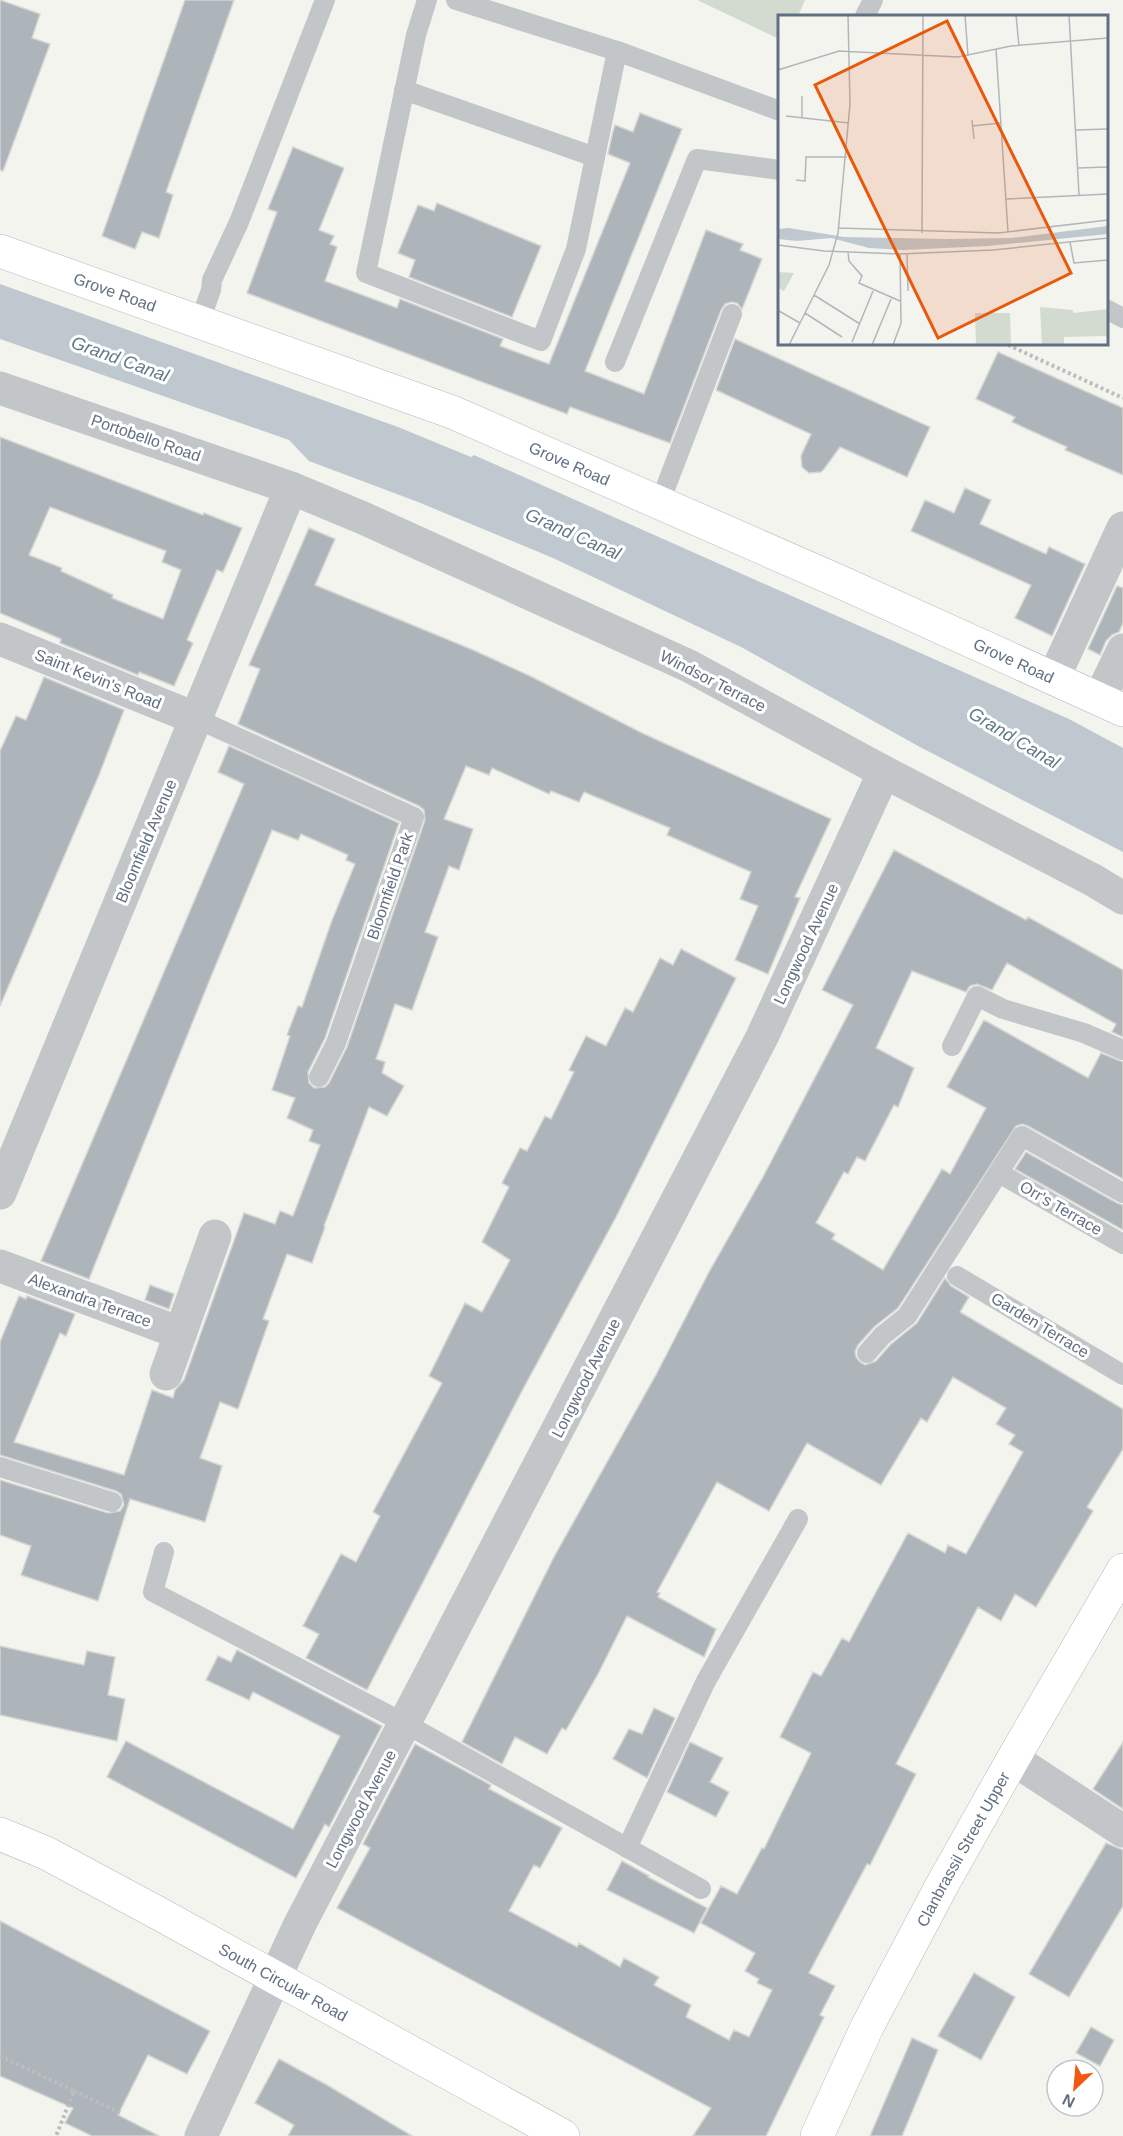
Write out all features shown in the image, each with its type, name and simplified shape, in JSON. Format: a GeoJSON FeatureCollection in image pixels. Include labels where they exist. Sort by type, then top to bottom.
{"type":"FeatureCollection","features":[{"type":"Feature","properties":{"kind":"main road","name":"Grove Road"},"geometry":{"type":"LineString","coordinates":[[0,250],[452,412],[660,502],[1112,704]]}},
{"type":"Feature","properties":{"kind":"main road","name":"Clanbrassil Street Upper"},"geometry":{"type":"LineString","coordinates":[[817,2136],[867,2027],[1013,1759],[1123,1570]]}},
{"type":"Feature","properties":{"kind":"main road","name":"South Circular Road"},"geometry":{"type":"LineString","coordinates":[[0,1834],[46,1853],[563,2136]]}},
{"type":"Feature","properties":{"kind":"street","name":"Portobello Road"},"geometry":{"type":"LineString","coordinates":[[0,388],[291,488]]}},
{"type":"Feature","properties":{"kind":"street","name":"Bloomfield Avenue"},"geometry":{"type":"LineString","coordinates":[[0,1193],[291,488]]}},
{"type":"Feature","properties":{"kind":"street","name":"Windsor Terrace"},"geometry":{"type":"LineString","coordinates":[[291,488],[689,666],[1123,898]]}},
{"type":"Feature","properties":{"kind":"street"},"geometry":{"type":"LineString","coordinates":[[1054,677],[1123,528]]}},
{"type":"Feature","properties":{"kind":"street","name":"Saint Kevin's Road"},"geometry":{"type":"LineString","coordinates":[[0,639],[197,719]]}},
{"type":"Feature","properties":{"kind":"street"},"geometry":{"type":"LineString","coordinates":[[1112,704],[1123,650]]}},
{"type":"Feature","properties":{"kind":"street","name":"Longwood Avenue"},"geometry":{"type":"LineString","coordinates":[[201,2136],[300,1924],[762,1037],[884,772]]}},
{"type":"Feature","properties":{"kind":"street"},"geometry":{"type":"LineString","coordinates":[[166,1374],[215,1236]]}},
{"type":"Feature","properties":{"kind":"street","name":"Alexandra Terrace"},"geometry":{"type":"LineString","coordinates":[[0,1266],[180,1334]]}},
{"type":"Feature","properties":{"kind":"street"},"geometry":{"type":"LineString","coordinates":[[1013,1759],[1123,1831]]}},
{"type":"Feature","properties":{"kind":"lane"},"geometry":{"type":"LineString","coordinates":[[200,321],[211,290],[212,280],[239,222],[325,0]]}},
{"type":"Feature","properties":{"kind":"lane"},"geometry":{"type":"LineString","coordinates":[[427,0],[416,35],[366,273],[541,340],[576,249],[618,51]]}},
{"type":"Feature","properties":{"kind":"lane"},"geometry":{"type":"LineString","coordinates":[[456,0],[618,51],[778,110]]}},
{"type":"Feature","properties":{"kind":"lane"},"geometry":{"type":"LineString","coordinates":[[866,15],[873,0]]}},
{"type":"Feature","properties":{"kind":"lane"},"geometry":{"type":"LineString","coordinates":[[404,90],[595,158]]}},
{"type":"Feature","properties":{"kind":"lane"},"geometry":{"type":"LineString","coordinates":[[615,362],[697,159],[778,170]]}},
{"type":"Feature","properties":{"kind":"lane"},"geometry":{"type":"LineString","coordinates":[[1108,310],[1123,318]]}},
{"type":"Feature","properties":{"kind":"lane"},"geometry":{"type":"LineString","coordinates":[[660,502],[732,314]]}},
{"type":"Feature","properties":{"kind":"lane","name":"Bloomfield Park"},"geometry":{"type":"LineString","coordinates":[[197,719],[414,817],[336,1043],[319,1077]]}},
{"type":"Feature","properties":{"kind":"lane"},"geometry":{"type":"LineString","coordinates":[[952,1046],[977,996],[1003,1009],[1084,1033],[1123,1050]]}},
{"type":"Feature","properties":{"kind":"lane"},"geometry":{"type":"LineString","coordinates":[[867,1353],[882,1336],[907,1316],[1022,1136],[1123,1192]]}},
{"type":"Feature","properties":{"kind":"lane","name":"Orr's Terrace"},"geometry":{"type":"LineString","coordinates":[[999,1173],[1123,1244]]}},
{"type":"Feature","properties":{"kind":"lane","name":"Garden Terrace"},"geometry":{"type":"LineString","coordinates":[[957,1276],[1123,1375]]}},
{"type":"Feature","properties":{"kind":"lane"},"geometry":{"type":"LineString","coordinates":[[0,1467],[112,1502]]}},
{"type":"Feature","properties":{"kind":"lane"},"geometry":{"type":"LineString","coordinates":[[627,1848],[706,1681],[798,1519]]}},
{"type":"Feature","properties":{"kind":"lane"},"geometry":{"type":"LineString","coordinates":[[164,1552],[153,1592],[406,1724],[701,1889]]}},
{"type":"Feature","properties":{"kind":"path"},"geometry":{"type":"LineString","coordinates":[[1008,345],[1123,398]]}},
{"type":"Feature","properties":{"kind":"path"},"geometry":{"type":"LineString","coordinates":[[0,2056],[120,2113]]}},
{"type":"Feature","properties":{"kind":"path"},"geometry":{"type":"LineString","coordinates":[[56,2136],[74,2091]]}},
{"type":"Feature","properties":{"kind":"shaded area"},"geometry":{"type":"Polygon","coordinates":[[[697,0],[805,0],[798,15],[778,15],[778,39],[697,0]]]}},
{"type":"Feature","properties":{"kind":"water","name":"Grand Canal"},"geometry":{"type":"Polygon","coordinates":[[[0,284],[398,427],[471,457],[474,455],[1069,719],[1123,748],[1123,852],[918,746],[741,647],[553,558],[418,502],[309,461],[289,440],[0,339],[0,284]]]}},
{"type":"Feature","properties":{"kind":"building"},"geometry":{"type":"Polygon","coordinates":[[[0,0],[40,14],[32,38],[50,44],[3,171],[0,170],[0,0]]]}},
{"type":"Feature","properties":{"kind":"building"},"geometry":{"type":"Polygon","coordinates":[[[185,0],[234,0],[166,192],[173,195],[159,238],[142,232],[135,249],[102,236],[185,0]]]}},
{"type":"Feature","properties":{"kind":"building"},"geometry":{"type":"Polygon","coordinates":[[[640,113],[682,129],[585,371],[644,394],[706,230],[743,244],[740,250],[762,259],[742,309],[737,303],[731,302],[725,304],[721,310],[670,443],[570,407],[567,414],[247,293],[277,212],[268,209],[293,147],[344,168],[319,230],[334,236],[330,244],[337,247],[325,281],[397,308],[400,299],[503,339],[500,346],[549,364],[630,163],[608,154],[615,125],[633,132],[640,113]]]}},
{"type":"Feature","properties":{"kind":"building"},"geometry":{"type":"Polygon","coordinates":[[[437,203],[541,246],[512,317],[409,277],[415,260],[398,253],[418,205],[434,211],[437,203]]]}},
{"type":"Feature","properties":{"kind":"building"},"geometry":{"type":"Polygon","coordinates":[[[735,339],[930,427],[907,477],[840,447],[821,472],[809,473],[802,467],[801,456],[811,434],[716,390],[735,339]]]}},
{"type":"Feature","properties":{"kind":"building"},"geometry":{"type":"Polygon","coordinates":[[[998,352],[1123,408],[1123,475],[1065,450],[1067,447],[1012,422],[1015,417],[976,399],[998,352]]]}},
{"type":"Feature","properties":{"kind":"building"},"geometry":{"type":"Polygon","coordinates":[[[0,437],[242,528],[223,572],[217,570],[187,640],[193,643],[174,686],[139,672],[138,675],[60,643],[61,639],[0,613],[0,437]],[[50,507],[29,555],[62,568],[61,571],[113,595],[112,598],[163,619],[181,570],[162,562],[166,551],[50,507]]]}},
{"type":"Feature","properties":{"kind":"building"},"geometry":{"type":"Polygon","coordinates":[[[965,488],[991,500],[980,524],[1046,554],[1049,547],[1085,564],[1052,636],[1015,618],[1031,585],[911,531],[925,500],[954,513],[965,488]]]}},
{"type":"Feature","properties":{"kind":"building"},"geometry":{"type":"Polygon","coordinates":[[[309,528],[335,539],[315,585],[473,650],[644,734],[831,819],[795,897],[800,898],[768,974],[735,960],[758,906],[740,899],[751,872],[667,835],[670,828],[584,792],[579,802],[551,791],[549,794],[492,768],[489,775],[466,766],[444,819],[473,829],[459,870],[449,866],[425,932],[438,937],[412,1010],[395,1004],[376,1059],[385,1062],[382,1073],[404,1086],[387,1116],[369,1107],[312,1263],[287,1254],[263,1319],[269,1321],[238,1409],[220,1402],[200,1458],[222,1466],[205,1522],[130,1499],[98,1601],[21,1575],[31,1546],[0,1535],[0,1480],[108,1513],[120,1511],[124,1505],[121,1494],[116,1491],[0,1455],[0,1342],[19,1296],[26,1299],[27,1296],[75,1314],[66,1336],[60,1333],[14,1442],[124,1475],[152,1390],[173,1398],[175,1390],[184,1380],[244,1213],[275,1224],[280,1211],[293,1216],[320,1145],[309,1141],[313,1130],[287,1118],[295,1098],[272,1090],[290,1036],[287,1035],[298,1006],[302,1007],[331,923],[355,864],[346,860],[348,855],[301,834],[298,840],[272,830],[89,1279],[41,1261],[244,784],[218,772],[229,746],[399,823],[325,1038],[308,1072],[309,1083],[314,1088],[325,1087],[329,1083],[347,1047],[425,820],[424,810],[419,806],[238,724],[260,669],[249,665],[309,528]]]}},
{"type":"Feature","properties":{"kind":"building"},"geometry":{"type":"Polygon","coordinates":[[[1117,586],[1123,588],[1123,623],[1119,632],[1106,641],[1100,655],[1088,649],[1117,586]]]}},
{"type":"Feature","properties":{"kind":"building"},"geometry":{"type":"Polygon","coordinates":[[[44,677],[124,710],[99,775],[0,1006],[0,751],[16,716],[26,720],[44,677]]]}},
{"type":"Feature","properties":{"kind":"building"},"geometry":{"type":"Polygon","coordinates":[[[894,850],[1026,920],[1028,917],[1123,970],[1123,1037],[1112,1032],[1116,1024],[1007,963],[992,990],[977,984],[970,986],[966,992],[912,971],[876,1048],[914,1068],[898,1107],[894,1105],[865,1161],[857,1157],[848,1174],[844,1172],[816,1223],[835,1234],[832,1239],[883,1270],[942,1169],[950,1174],[986,1108],[947,1087],[984,1020],[1088,1078],[1101,1053],[1123,1062],[1123,1179],[1028,1126],[1022,1124],[1016,1126],[898,1308],[874,1327],[858,1345],[855,1351],[856,1357],[865,1365],[876,1361],[890,1345],[917,1323],[945,1278],[951,1286],[969,1297],[960,1312],[1123,1409],[1123,1449],[1087,1507],[1093,1511],[1036,1607],[1015,1594],[1001,1621],[978,1607],[910,1737],[896,1764],[916,1774],[870,1865],[867,1864],[809,1973],[835,1986],[820,2015],[824,2017],[766,2136],[693,2136],[711,2108],[337,1908],[370,1848],[363,1844],[415,1744],[491,1785],[489,1789],[562,1828],[540,1868],[534,1865],[509,1911],[577,1947],[579,1943],[620,1967],[624,1958],[659,1977],[654,1985],[691,2005],[686,2017],[729,2040],[734,2030],[749,2037],[772,1990],[757,1983],[759,1979],[745,1971],[755,1953],[701,1923],[721,1886],[737,1894],[762,1848],[764,1849],[811,1753],[780,1737],[813,1672],[821,1676],[842,1638],[849,1642],[908,1533],[945,1553],[948,1545],[966,1554],[1023,1452],[1009,1444],[1015,1435],[996,1424],[1006,1408],[953,1377],[927,1422],[921,1418],[881,1485],[807,1443],[769,1511],[717,1482],[657,1592],[660,1593],[658,1597],[716,1629],[704,1657],[627,1616],[566,1730],[562,1728],[547,1754],[515,1737],[502,1764],[462,1742],[554,1557],[657,1373],[853,1005],[822,990],[894,850]]]}},
{"type":"Feature","properties":{"kind":"building"},"geometry":{"type":"Polygon","coordinates":[[[681,949],[736,978],[616,1217],[523,1389],[367,1690],[306,1658],[319,1634],[303,1626],[341,1554],[356,1562],[380,1516],[373,1512],[442,1383],[429,1376],[465,1303],[482,1312],[510,1260],[482,1242],[509,1187],[502,1183],[520,1148],[527,1151],[545,1116],[551,1119],[574,1072],[569,1070],[586,1036],[606,1046],[625,1008],[633,1012],[660,958],[673,965],[681,949]]]}},
{"type":"Feature","properties":{"kind":"building"},"geometry":{"type":"Polygon","coordinates":[[[1026,1152],[1123,1205],[1123,1230],[1015,1169],[1026,1152]]]}},
{"type":"Feature","properties":{"kind":"building"},"geometry":{"type":"Polygon","coordinates":[[[150,1285],[174,1294],[169,1309],[145,1300],[150,1285]]]}},
{"type":"Feature","properties":{"kind":"building"},"geometry":{"type":"Polygon","coordinates":[[[0,1646],[84,1665],[87,1651],[115,1657],[108,1695],[125,1699],[117,1741],[0,1715],[0,1646]]]}},
{"type":"Feature","properties":{"kind":"building"},"geometry":{"type":"Polygon","coordinates":[[[237,1650],[382,1726],[329,1827],[325,1824],[296,1878],[107,1777],[126,1741],[293,1829],[340,1736],[253,1692],[249,1700],[206,1680],[218,1656],[231,1662],[237,1650]]]}},
{"type":"Feature","properties":{"kind":"building"},"geometry":{"type":"Polygon","coordinates":[[[654,1708],[675,1718],[647,1778],[613,1759],[629,1729],[642,1734],[654,1708]]]}},
{"type":"Feature","properties":{"kind":"building"},"geometry":{"type":"Polygon","coordinates":[[[690,1742],[723,1758],[710,1782],[729,1792],[716,1817],[667,1792],[690,1742]]]}},
{"type":"Feature","properties":{"kind":"building"},"geometry":{"type":"Polygon","coordinates":[[[1123,1742],[1123,1809],[1093,1789],[1123,1742]]]}},
{"type":"Feature","properties":{"kind":"building"},"geometry":{"type":"Polygon","coordinates":[[[1106,1843],[1123,1850],[1123,1906],[1069,1997],[1029,1974],[1106,1843]]]}},
{"type":"Feature","properties":{"kind":"building"},"geometry":{"type":"Polygon","coordinates":[[[622,1861],[707,1908],[694,1933],[607,1890],[622,1861]]]}},
{"type":"Feature","properties":{"kind":"building"},"geometry":{"type":"Polygon","coordinates":[[[0,1921],[210,2031],[187,2074],[148,2055],[118,2115],[159,2136],[92,2136],[65,2123],[73,2108],[0,2076],[0,1921]]]}},
{"type":"Feature","properties":{"kind":"building"},"geometry":{"type":"Polygon","coordinates":[[[974,1973],[1015,1997],[981,2060],[938,2036],[974,1973]]]}},
{"type":"Feature","properties":{"kind":"building"},"geometry":{"type":"Polygon","coordinates":[[[1091,2027],[1114,2040],[1104,2058],[1085,2058],[1076,2053],[1091,2027]]]}},
{"type":"Feature","properties":{"kind":"building"},"geometry":{"type":"Polygon","coordinates":[[[912,2038],[938,2050],[902,2136],[870,2136],[912,2038]]]}},
{"type":"Feature","properties":{"kind":"building"},"geometry":{"type":"Polygon","coordinates":[[[279,2059],[412,2136],[288,2136],[294,2125],[255,2103],[279,2059]]]}}]}
